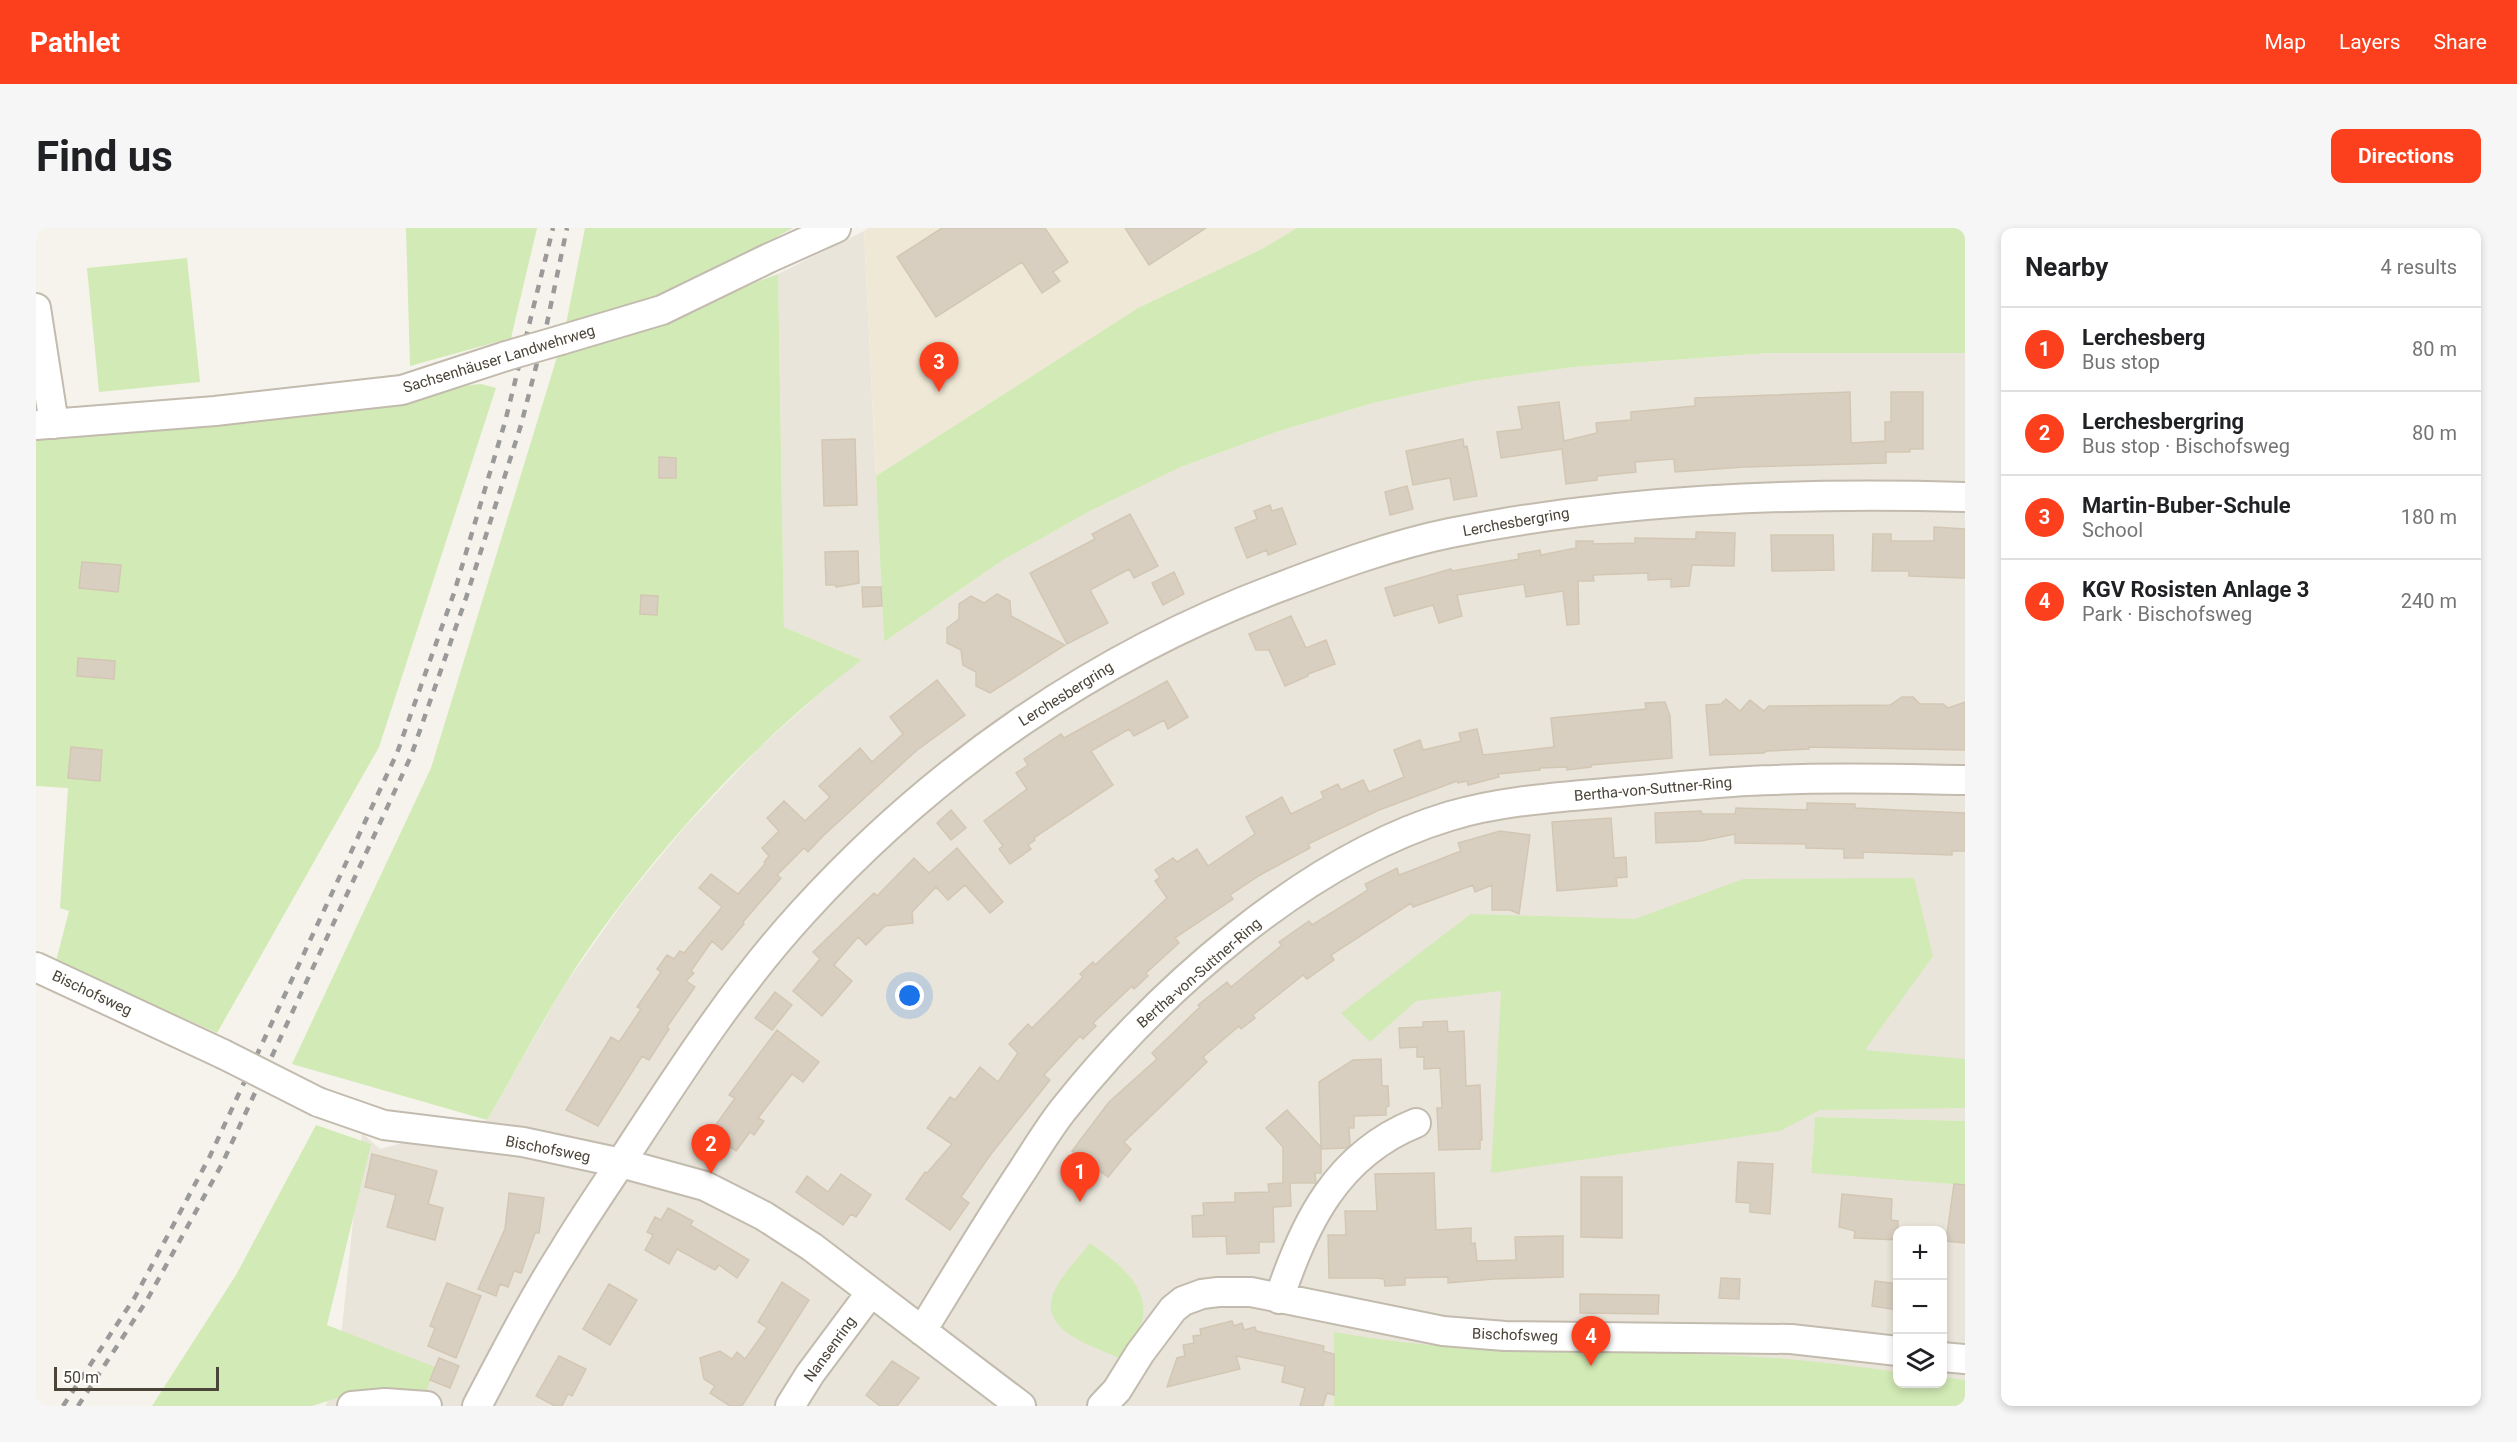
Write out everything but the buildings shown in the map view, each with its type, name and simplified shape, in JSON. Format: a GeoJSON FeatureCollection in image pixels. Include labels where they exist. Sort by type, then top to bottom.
{"type":"FeatureCollection","features":[{"type":"Feature","properties":{"kind":"street","name":"Sachsenhäuser Landwehrweg"},"geometry":{"type":"LineString","coordinates":[[45,424],[214,411],[402,390],[506,356],[662,310],[836,228]]}},
{"type":"Feature","properties":{"kind":"street"},"geometry":{"type":"LineString","coordinates":[[36,308],[45,424]]}},
{"type":"Feature","properties":{"kind":"street","name":"Lerchesbergring"},"geometry":{"type":"LineString","coordinates":[[477,1406],[512,1339],[564,1249],[684,1065],[740,988],[801,915],[866,846],[938,782],[1004,732],[1090,677],[1182,627],[1243,600],[1324,570],[1448,533],[1575,511],[1769,498],[1857,495],[1965,497]]}},
{"type":"Feature","properties":{"kind":"street","name":"Bertha-von-Suttner-Ring"},"geometry":{"type":"LineString","coordinates":[[922,1331],[997,1209],[1062,1111],[1126,1038],[1244,929],[1310,884],[1353,859],[1410,830],[1451,816],[1509,803],[1769,780],[1851,778],[1965,780]]}},
{"type":"Feature","properties":{"kind":"street","name":"Bischofsweg"},"geometry":{"type":"LineString","coordinates":[[36,967],[223,1054],[318,1102],[384,1125],[523,1142],[621,1163],[705,1186],[754,1211],[812,1247],[1021,1406]]}},
{"type":"Feature","properties":{"kind":"street"},"geometry":{"type":"LineString","coordinates":[[1279,1299],[1303,1234],[1324,1198],[1345,1172],[1371,1149],[1396,1131],[1416,1123]]}},
{"type":"Feature","properties":{"kind":"street","name":"Nansenring"},"geometry":{"type":"LineString","coordinates":[[790,1406],[810,1374],[871,1292]]}},
{"type":"Feature","properties":{"kind":"street","name":"Bischofsweg"},"geometry":{"type":"LineString","coordinates":[[1102,1406],[1117,1390],[1163,1319],[1183,1301],[1202,1294],[1218,1292],[1251,1292],[1453,1332],[1505,1336],[1791,1339],[1893,1350]]}},
{"type":"Feature","properties":{"kind":"street"},"geometry":{"type":"LineString","coordinates":[[1947,1357],[1965,1359]]}},
{"type":"Feature","properties":{"kind":"street"},"geometry":{"type":"LineString","coordinates":[[352,1406],[385,1403],[427,1406]]}},
{"type":"Feature","properties":{"kind":"shaded area"},"geometry":{"type":"Polygon","coordinates":[[[869,228],[1297,228],[1263,249],[1138,308],[876,476],[864,231],[869,228]]]}},
{"type":"Feature","properties":{"kind":"shaded area"},"geometry":{"type":"Polygon","coordinates":[[[864,231],[884,642],[1003,560],[1090,511],[1181,467],[1276,432],[1373,403],[1475,381],[1574,367],[1770,353],[1965,353],[1965,1121],[1815,1117],[1811,1172],[1965,1185],[1965,1406],[325,1406],[336,1386],[362,1133],[380,1149],[487,1120],[564,986],[624,901],[682,830],[760,747],[836,679],[862,660],[784,627],[778,274],[864,231]]]}},
{"type":"Feature","properties":{"kind":"green space"},"geometry":{"type":"Polygon","coordinates":[[[406,228],[537,228],[511,338],[410,366],[406,228]]]}},
{"type":"Feature","properties":{"kind":"green space"},"geometry":{"type":"Polygon","coordinates":[[[585,228],[793,228],[650,305],[566,324],[585,228]]]}},
{"type":"Feature","properties":{"kind":"green space"},"geometry":{"type":"Polygon","coordinates":[[[1297,228],[1965,228],[1965,353],[1770,353],[1574,367],[1475,381],[1373,403],[1276,432],[1181,467],[1090,511],[1003,560],[884,642],[876,476],[1138,308],[1262,249],[1297,228]]]}},
{"type":"Feature","properties":{"kind":"green space"},"geometry":{"type":"Polygon","coordinates":[[[187,258],[200,382],[99,392],[87,268],[187,258]]]}},
{"type":"Feature","properties":{"kind":"green space"},"geometry":{"type":"Polygon","coordinates":[[[778,274],[784,627],[862,660],[779,729],[699,810],[661,853],[593,942],[564,986],[487,1120],[292,1064],[431,768],[557,357],[778,274]]]}},
{"type":"Feature","properties":{"kind":"green space"},"geometry":{"type":"Polygon","coordinates":[[[481,384],[496,388],[379,747],[217,1033],[56,961],[69,911],[60,908],[68,788],[36,786],[36,429],[481,384]]]}},
{"type":"Feature","properties":{"kind":"green space"},"geometry":{"type":"Polygon","coordinates":[[[1914,878],[1933,956],[1865,1050],[1965,1059],[1965,1108],[1820,1110],[1780,1131],[1491,1173],[1501,991],[1416,1001],[1370,1042],[1341,1013],[1471,914],[1635,919],[1743,879],[1914,878]]]}},
{"type":"Feature","properties":{"kind":"green space"},"geometry":{"type":"Polygon","coordinates":[[[1815,1117],[1965,1121],[1965,1185],[1811,1173],[1815,1117]]]}},
{"type":"Feature","properties":{"kind":"green space"},"geometry":{"type":"Polygon","coordinates":[[[316,1125],[371,1144],[327,1325],[435,1367],[426,1392],[343,1396],[312,1406],[152,1406],[236,1275],[316,1125]]]}},
{"type":"Feature","properties":{"kind":"green space"},"geometry":{"type":"Polygon","coordinates":[[[1090,1243],[1121,1267],[1140,1293],[1143,1307],[1142,1323],[1135,1340],[1121,1359],[1071,1336],[1053,1317],[1051,1306],[1057,1286],[1090,1243]]]}},
{"type":"Feature","properties":{"kind":"green space"},"geometry":{"type":"Polygon","coordinates":[[[1334,1332],[1384,1340],[1485,1349],[1779,1358],[1893,1371],[1893,1388],[1947,1388],[1947,1378],[1965,1380],[1965,1406],[1334,1406],[1334,1332]]]}},
{"type":"Feature","properties":{"kind":"railway"},"geometry":{"type":"LineString","coordinates":[[63,1406],[135,1297],[210,1156],[397,753],[454,593],[505,422],[553,228]]}},
{"type":"Feature","properties":{"kind":"railway"},"geometry":{"type":"LineString","coordinates":[[78,1406],[147,1300],[222,1164],[411,756],[466,598],[521,425],[546,328],[567,228]]}},
{"type":"Feature","properties":{"kind":"place","name":"Martin-Buber-Schule"},"geometry":{"type":"Point","coordinates":[939,392]}},
{"type":"Feature","properties":{"kind":"place","name":"Lerchesbergring"},"geometry":{"type":"Point","coordinates":[711,1174]}},
{"type":"Feature","properties":{"kind":"place","name":"Lerchesberg"},"geometry":{"type":"Point","coordinates":[1080,1202]}},
{"type":"Feature","properties":{"kind":"place","name":"KGV Rosisten Anlage 3"},"geometry":{"type":"Point","coordinates":[1591,1366]}}]}
